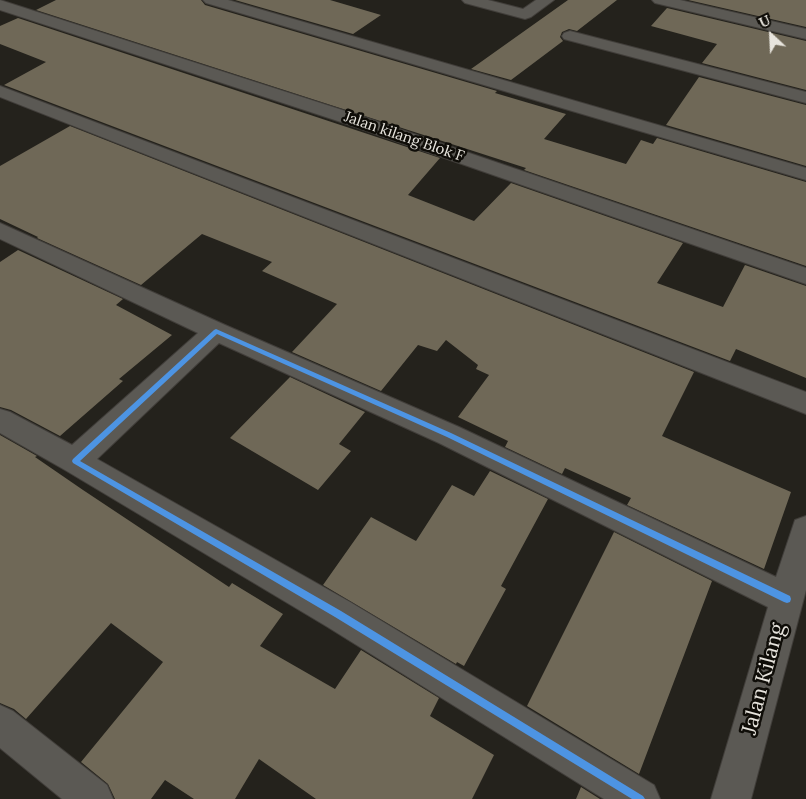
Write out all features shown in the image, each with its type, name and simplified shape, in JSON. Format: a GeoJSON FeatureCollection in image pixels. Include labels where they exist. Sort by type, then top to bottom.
{"type":"FeatureCollection","features":[{"type":"Feature","properties":{"kind":"street"},"geometry":{"type":"LineString","coordinates":[[211,0],[806,174]]}},
{"type":"Feature","properties":{"kind":"street"},"geometry":{"type":"LineString","coordinates":[[470,0],[525,14],[546,0]]}},
{"type":"Feature","properties":{"kind":"street"},"geometry":{"type":"LineString","coordinates":[[660,0],[806,34]]}},
{"type":"Feature","properties":{"kind":"street","name":"Jalan kilang Blok F"},"geometry":{"type":"LineString","coordinates":[[0,5],[363,123],[806,276]]}},
{"type":"Feature","properties":{"kind":"street"},"geometry":{"type":"LineString","coordinates":[[570,36],[806,98]]}},
{"type":"Feature","properties":{"kind":"street"},"geometry":{"type":"LineString","coordinates":[[0,91],[806,403]]}},
{"type":"Feature","properties":{"kind":"street"},"geometry":{"type":"LineString","coordinates":[[0,230],[216,331],[449,435],[787,598]]}},
{"type":"Feature","properties":{"kind":"street"},"geometry":{"type":"LineString","coordinates":[[75,461],[216,331]]}},
{"type":"Feature","properties":{"kind":"street"},"geometry":{"type":"LineString","coordinates":[[0,420],[75,461],[338,614],[640,799]]}},
{"type":"Feature","properties":{"kind":"street","name":"Jalan Kilang"},"geometry":{"type":"LineString","coordinates":[[731,799],[806,530]]}},
{"type":"Feature","properties":{"kind":"street"},"geometry":{"type":"LineString","coordinates":[[0,724],[93,799]]}},
{"type":"Feature","properties":{"kind":"building"},"geometry":{"type":"Polygon","coordinates":[[[56,0],[201,0],[205,5],[497,91],[495,93],[566,114],[544,139],[626,164],[641,140],[653,144],[657,138],[806,182],[806,266],[524,170],[526,168],[36,10],[56,0]]]}},
{"type":"Feature","properties":{"kind":"building"},"geometry":{"type":"Polygon","coordinates":[[[235,0],[330,0],[381,15],[353,34],[235,0]]]}},
{"type":"Feature","properties":{"kind":"building"},"geometry":{"type":"Polygon","coordinates":[[[568,0],[617,0],[577,31],[569,29],[562,32],[560,37],[563,41],[511,80],[471,69],[568,0]]]}},
{"type":"Feature","properties":{"kind":"building"},"geometry":{"type":"Polygon","coordinates":[[[688,0],[806,0],[806,27],[688,0]]]}},
{"type":"Feature","properties":{"kind":"building"},"geometry":{"type":"Polygon","coordinates":[[[667,8],[806,41],[806,90],[702,63],[717,44],[651,26],[667,8]]]}},
{"type":"Feature","properties":{"kind":"building"},"geometry":{"type":"Polygon","coordinates":[[[18,18],[440,158],[408,195],[474,221],[511,183],[683,243],[657,283],[723,307],[745,265],[806,286],[806,378],[736,349],[730,361],[4,85],[46,62],[0,44],[0,26],[18,18]]]}},
{"type":"Feature","properties":{"kind":"building"},"geometry":{"type":"Polygon","coordinates":[[[699,77],[806,105],[806,166],[666,125],[699,77]]]}},
{"type":"Feature","properties":{"kind":"building"},"geometry":{"type":"Polygon","coordinates":[[[70,126],[694,372],[662,436],[791,492],[764,569],[627,505],[631,498],[565,468],[562,474],[505,447],[508,441],[458,417],[489,375],[476,369],[478,365],[446,340],[437,351],[418,345],[381,391],[292,352],[337,304],[262,271],[272,262],[202,234],[141,285],[37,238],[0,219],[0,166],[70,126]]]}},
{"type":"Feature","properties":{"kind":"building"},"geometry":{"type":"Polygon","coordinates":[[[18,250],[123,299],[116,305],[172,335],[119,379],[123,381],[60,436],[11,410],[0,407],[0,262],[18,250]]]}},
{"type":"Feature","properties":{"kind":"building"},"geometry":{"type":"Polygon","coordinates":[[[290,377],[365,412],[339,444],[351,451],[318,490],[230,438],[290,377]]]}},
{"type":"Feature","properties":{"kind":"building"},"geometry":{"type":"Polygon","coordinates":[[[0,435],[37,456],[35,457],[229,587],[232,583],[283,614],[260,646],[335,689],[361,650],[439,698],[430,716],[494,755],[472,799],[316,799],[259,759],[235,799],[194,799],[165,780],[151,799],[115,799],[108,784],[81,762],[163,662],[111,623],[26,719],[14,709],[0,703],[0,435]]]}},
{"type":"Feature","properties":{"kind":"building"},"geometry":{"type":"Polygon","coordinates":[[[490,471],[548,499],[501,586],[506,589],[464,666],[457,662],[456,664],[323,585],[371,517],[416,541],[452,485],[474,496],[490,471]]]}},
{"type":"Feature","properties":{"kind":"building"},"geometry":{"type":"Polygon","coordinates":[[[614,532],[712,581],[639,774],[527,706],[614,532]]]}},
{"type":"Feature","properties":{"kind":"building"},"geometry":{"type":"Polygon","coordinates":[[[581,787],[600,799],[576,799],[581,787]]]}},
{"type":"Feature","properties":{"kind":"cycle path"},"geometry":{"type":"LineString","coordinates":[[640,799],[338,614],[75,461],[216,331],[449,435],[787,599]]}}]}
